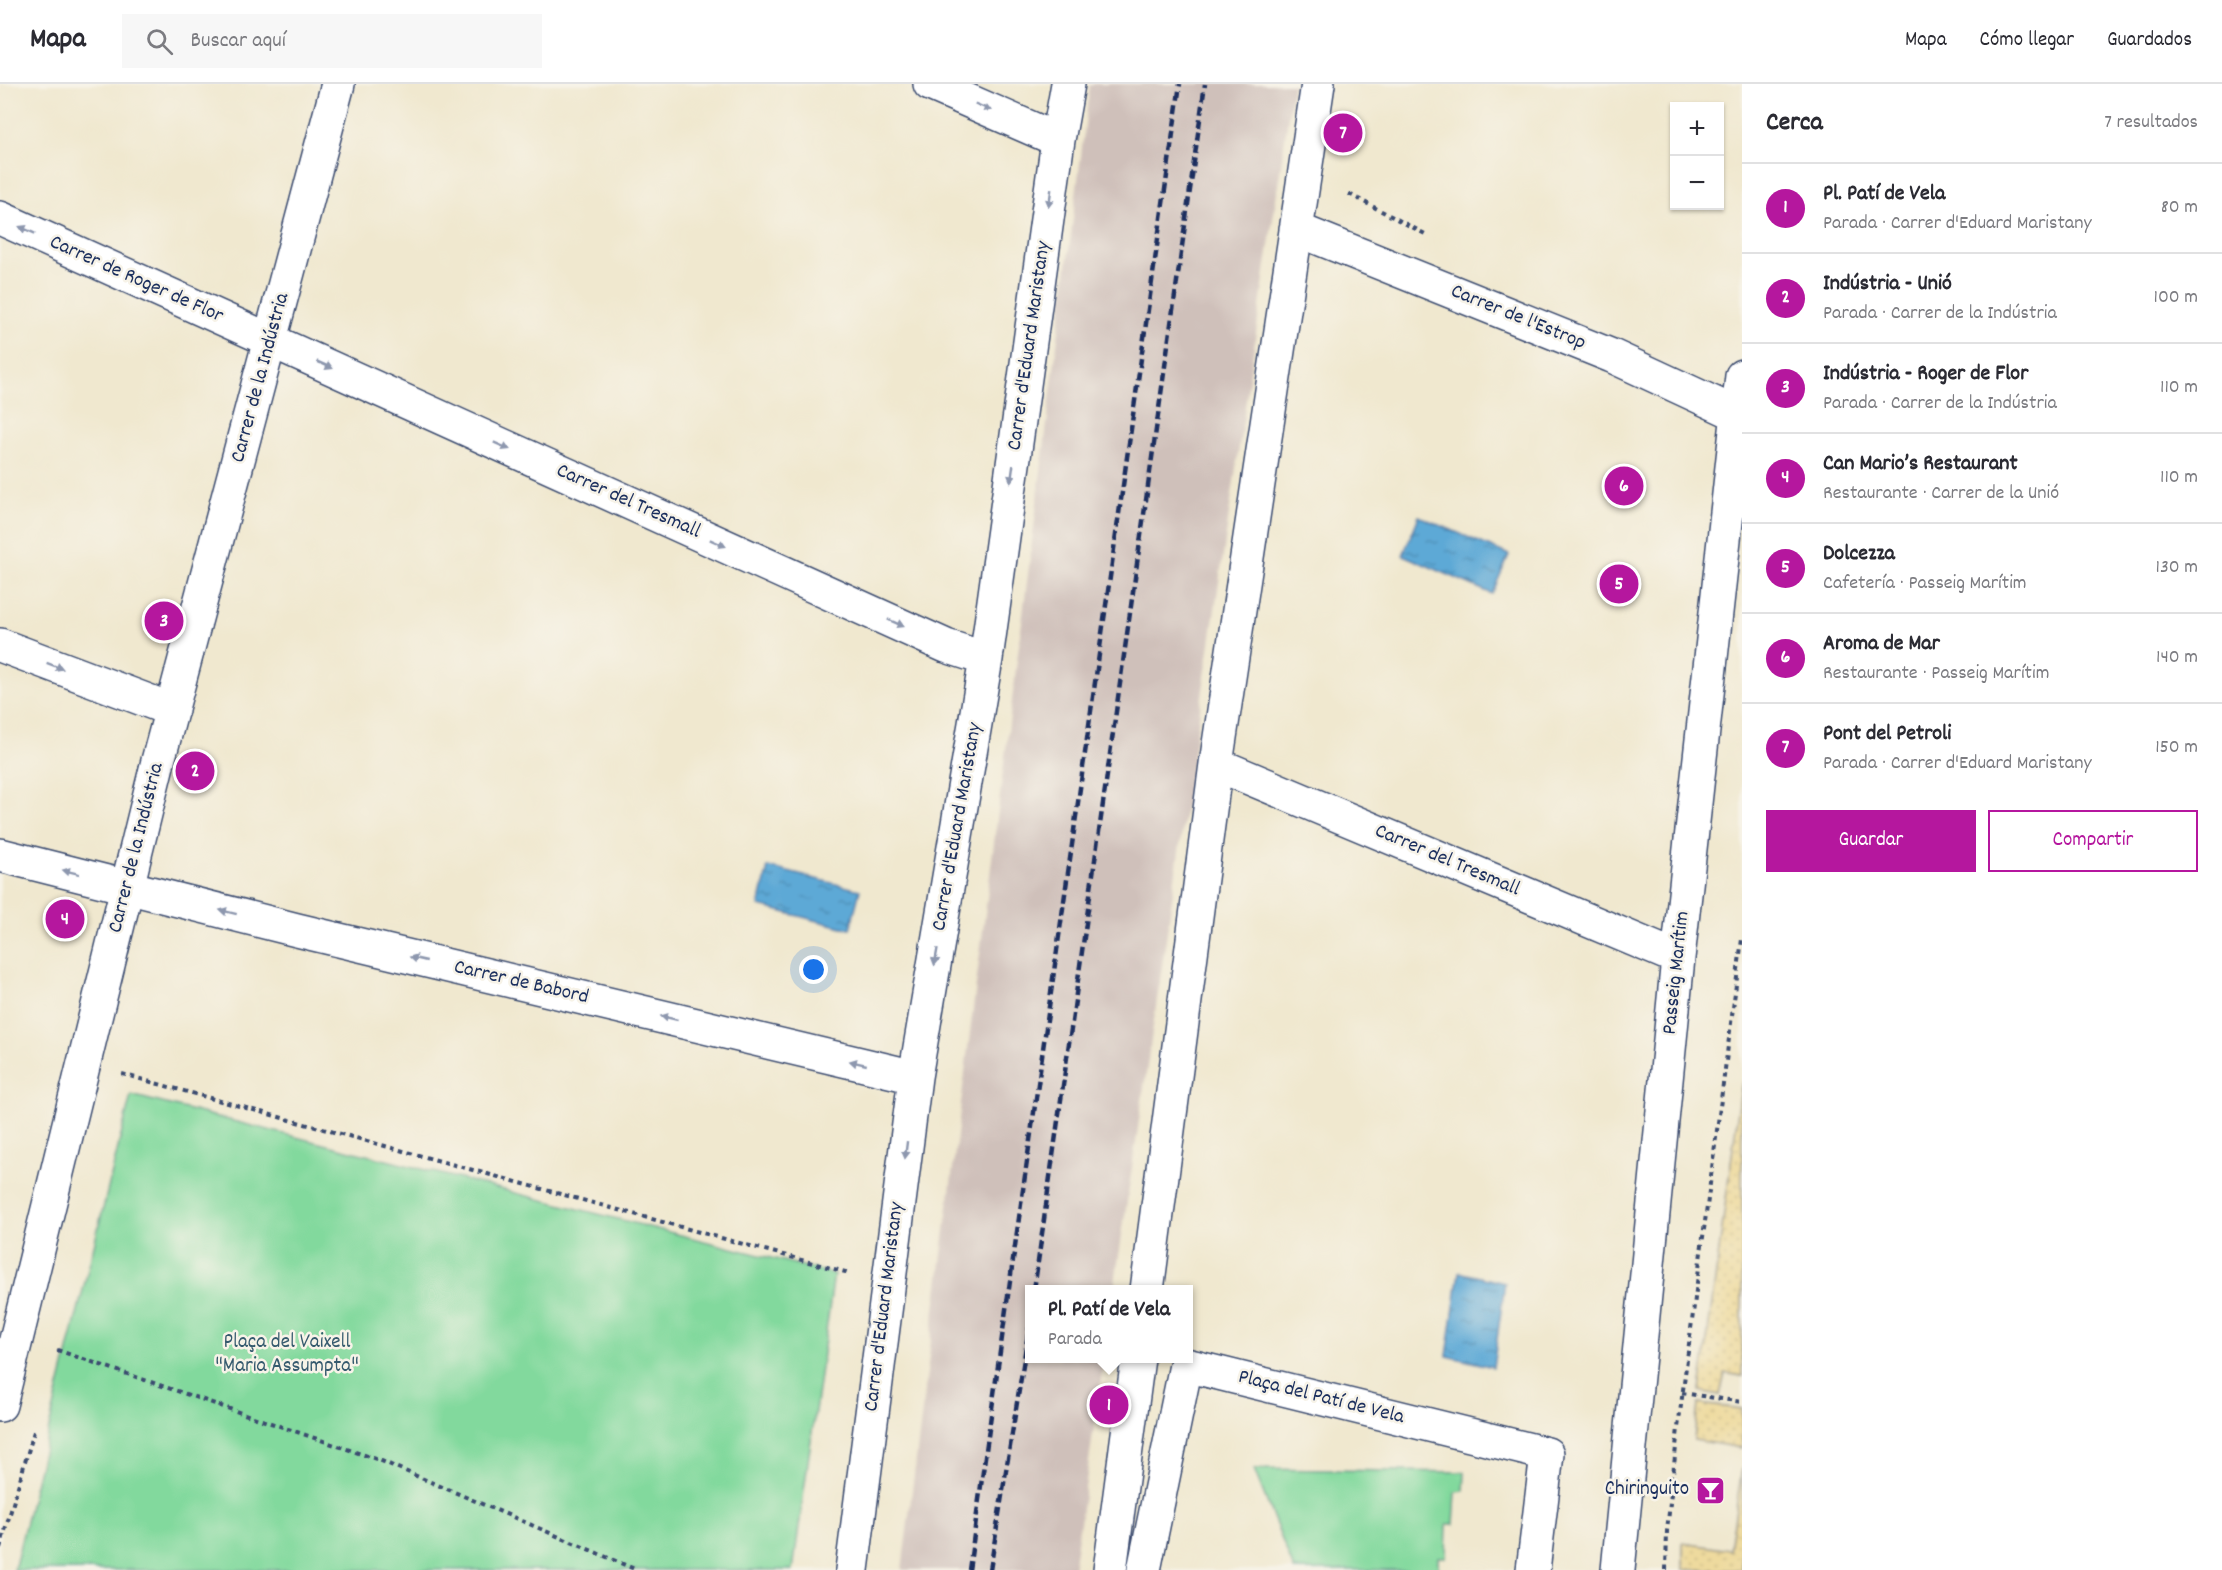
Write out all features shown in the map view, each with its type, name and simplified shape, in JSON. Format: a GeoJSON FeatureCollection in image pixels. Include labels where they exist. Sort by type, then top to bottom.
{"type":"FeatureCollection","features":[{"type":"Feature","properties":{"kind":"street","name":"Carrer de la Indústria"},"geometry":{"type":"LineString","coordinates":[[0,1405],[8,1336],[338,84]]}},
{"type":"Feature","properties":{"kind":"street"},"geometry":{"type":"LineString","coordinates":[[930,84],[1058,140]]}},
{"type":"Feature","properties":{"kind":"street","name":"Carrer d'Eduard Maristany"},"geometry":{"type":"LineString","coordinates":[[852,1570],[915,1077],[987,659],[1058,140],[1068,84]]}},
{"type":"Feature","properties":{"kind":"street"},"geometry":{"type":"LineString","coordinates":[[1148,1285],[1216,764],[1318,84]]}},
{"type":"Feature","properties":{"kind":"street","name":"Carrer de Roger de Flor"},"geometry":{"type":"LineString","coordinates":[[0,218],[271,341]]}},
{"type":"Feature","properties":{"kind":"street","name":"Carrer de l'Estrop"},"geometry":{"type":"LineString","coordinates":[[1296,229],[1612,356],[1737,414]]}},
{"type":"Feature","properties":{"kind":"street","name":"Carrer del Tresmall"},"geometry":{"type":"LineString","coordinates":[[271,341],[946,646],[987,659]]}},
{"type":"Feature","properties":{"kind":"street","name":"Passeig Marítim"},"geometry":{"type":"LineString","coordinates":[[1618,1570],[1678,958],[1742,376]]}},
{"type":"Feature","properties":{"kind":"street"},"geometry":{"type":"LineString","coordinates":[[0,645],[172,711]]}},
{"type":"Feature","properties":{"kind":"street","name":"Carrer del Tresmall"},"geometry":{"type":"LineString","coordinates":[[1216,764],[1678,958]]}},
{"type":"Feature","properties":{"kind":"street","name":"Carrer de Babord"},"geometry":{"type":"LineString","coordinates":[[0,855],[308,933],[915,1077]]}},
{"type":"Feature","properties":{"kind":"street"},"geometry":{"type":"LineString","coordinates":[[1110,1570],[1137,1363]]}},
{"type":"Feature","properties":{"kind":"street","name":"Plaça del Patí de Vela"},"geometry":{"type":"LineString","coordinates":[[1144,1570],[1186,1365],[1547,1454],[1533,1570]]}},
{"type":"Feature","properties":{"kind":"path"},"geometry":{"type":"LineString","coordinates":[[1349,194],[1433,238]]}},
{"type":"Feature","properties":{"kind":"path"},"geometry":{"type":"LineString","coordinates":[[1666,1570],[1666,1531],[1682,1393],[1742,939]]}},
{"type":"Feature","properties":{"kind":"path"},"geometry":{"type":"LineString","coordinates":[[117,1073],[849,1272],[848,1283]]}},
{"type":"Feature","properties":{"kind":"path"},"geometry":{"type":"LineString","coordinates":[[54,1361],[57,1350],[379,1460],[637,1570]]}},
{"type":"Feature","properties":{"kind":"path"},"geometry":{"type":"LineString","coordinates":[[1682,1393],[1742,1402]]}},
{"type":"Feature","properties":{"kind":"path"},"geometry":{"type":"LineString","coordinates":[[0,1548],[35,1427]]}},
{"type":"Feature","properties":{"kind":"shaded area"},"geometry":{"type":"Polygon","coordinates":[[[1090,84],[1293,84],[1115,1285],[1025,1285],[1025,1363],[1103,1363],[1073,1570],[902,1570],[1090,84]]]}},
{"type":"Feature","properties":{"kind":"sand"},"geometry":{"type":"Polygon","coordinates":[[[1742,1081],[1742,1376],[1725,1373],[1720,1395],[1700,1391],[1742,1081]]]}},
{"type":"Feature","properties":{"kind":"sand"},"geometry":{"type":"Polygon","coordinates":[[[1698,1404],[1742,1409],[1742,1448],[1694,1440],[1698,1404]]]}},
{"type":"Feature","properties":{"kind":"sand"},"geometry":{"type":"Polygon","coordinates":[[[1742,1468],[1742,1570],[1683,1570],[1683,1543],[1730,1550],[1742,1468]]]}},
{"type":"Feature","properties":{"kind":"green space","name":"Plaça del Vaixell \"Maria Assumpta\""},"geometry":{"type":"Polygon","coordinates":[[[131,1095],[834,1274],[793,1570],[14,1570],[131,1095]]]}},
{"type":"Feature","properties":{"kind":"green space"},"geometry":{"type":"Polygon","coordinates":[[[1254,1469],[1465,1472],[1464,1491],[1456,1492],[1454,1524],[1447,1524],[1446,1557],[1438,1557],[1438,1570],[1294,1570],[1254,1469]]]}},
{"type":"Feature","properties":{"kind":"water"},"geometry":{"type":"Polygon","coordinates":[[[1419,516],[1509,555],[1492,594],[1403,555],[1419,516]]]}},
{"type":"Feature","properties":{"kind":"water"},"geometry":{"type":"Polygon","coordinates":[[[768,867],[860,890],[850,929],[759,906],[768,867]]]}},
{"type":"Feature","properties":{"kind":"water"},"geometry":{"type":"Polygon","coordinates":[[[1459,1272],[1505,1283],[1493,1367],[1447,1356],[1459,1272]]]}},
{"type":"Feature","properties":{"kind":"railway"},"geometry":{"type":"LineString","coordinates":[[969,1570],[1180,84]]}},
{"type":"Feature","properties":{"kind":"railway"},"geometry":{"type":"LineString","coordinates":[[1035,1285],[1205,84]]}},
{"type":"Feature","properties":{"kind":"railway"},"geometry":{"type":"LineString","coordinates":[[990,1570],[1025,1353]]}},
{"type":"Feature","properties":{"kind":"place","name":"Pont del Petroli"},"geometry":{"type":"Point","coordinates":[1343,133]}},
{"type":"Feature","properties":{"kind":"place","name":"Aroma de Mar"},"geometry":{"type":"Point","coordinates":[1624,486]}},
{"type":"Feature","properties":{"kind":"place","name":"Dolcezza"},"geometry":{"type":"Point","coordinates":[1619,584]}},
{"type":"Feature","properties":{"kind":"place","name":"Indústria - Roger de Flor"},"geometry":{"type":"Point","coordinates":[164,621]}},
{"type":"Feature","properties":{"kind":"place","name":"Indústria - Unió"},"geometry":{"type":"Point","coordinates":[195,771]}},
{"type":"Feature","properties":{"kind":"place","name":"Can Mario’s Restaurant"},"geometry":{"type":"Point","coordinates":[65,919]}},
{"type":"Feature","properties":{"kind":"place","name":"Pl. Patí de Vela"},"geometry":{"type":"Point","coordinates":[1109,1405]}},
{"type":"Feature","properties":{"kind":"place","name":"Chiringuito"},"geometry":{"type":"Point","coordinates":[1710,1490]}}]}
